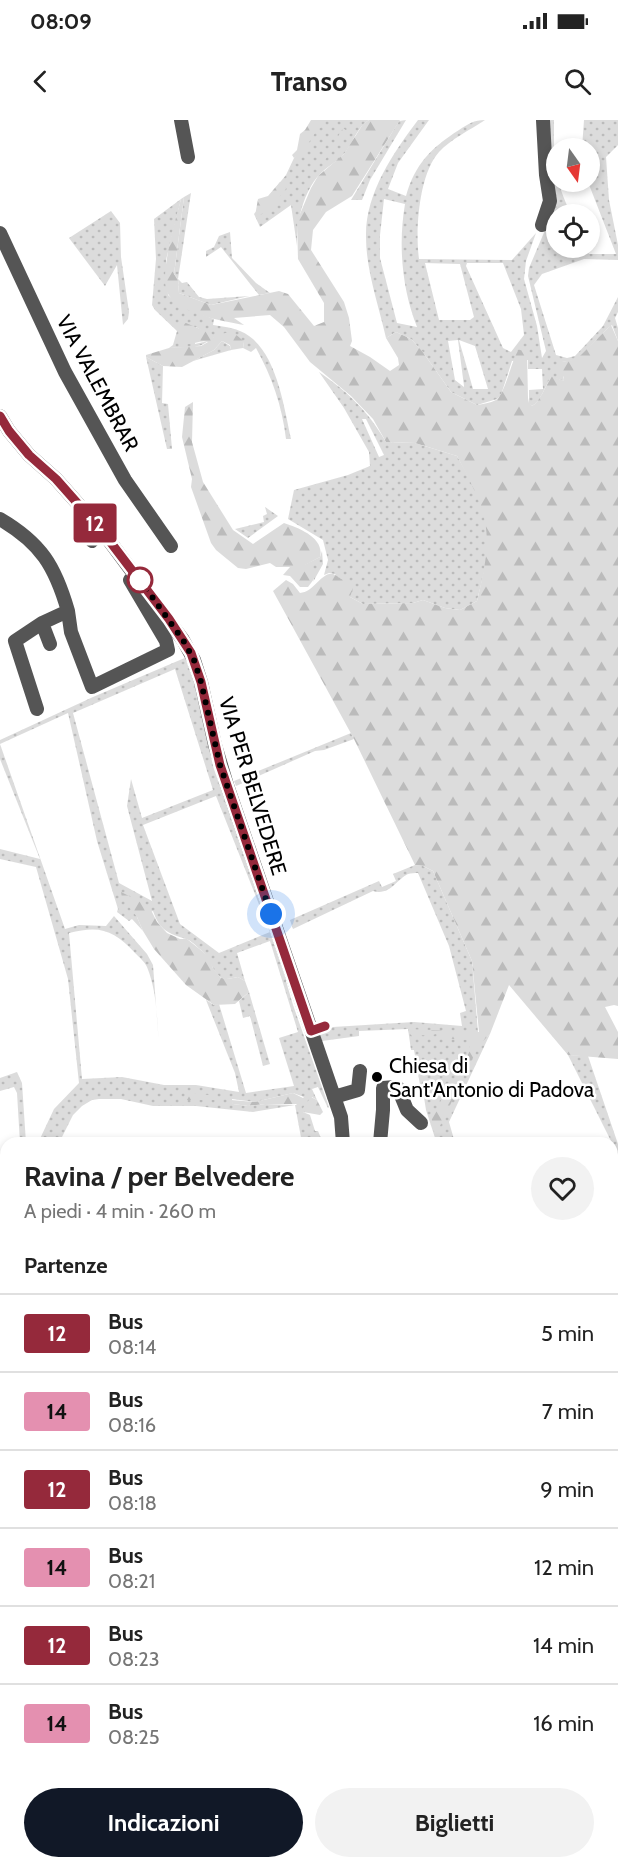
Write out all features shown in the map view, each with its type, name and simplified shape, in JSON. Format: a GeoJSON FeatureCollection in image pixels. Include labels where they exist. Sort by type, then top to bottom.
{"type":"FeatureCollection","features":[{"type":"Feature","properties":{"kind":"street"},"geometry":{"type":"LineString","coordinates":[[181,120],[188,157]]}},
{"type":"Feature","properties":{"kind":"street"},"geometry":{"type":"LineString","coordinates":[[542,225],[550,201],[543,120]]}},
{"type":"Feature","properties":{"kind":"street","name":"VIA VALEMBRAR"},"geometry":{"type":"LineString","coordinates":[[0,233],[65,372],[125,480],[171,546]]}},
{"type":"Feature","properties":{"kind":"street","name":"VIA PER BELVEDERE"},"geometry":{"type":"LineString","coordinates":[[0,416],[29,455],[78,503],[166,641],[168,650],[92,687],[71,632],[68,611],[55,573],[27,536],[0,519]]}},
{"type":"Feature","properties":{"kind":"street","name":"VIA PER BELVEDERE"},"geometry":{"type":"LineString","coordinates":[[97,536],[169,619],[194,660],[220,765],[341,1117],[343,1137]]}},
{"type":"Feature","properties":{"kind":"street"},"geometry":{"type":"LineString","coordinates":[[37,709],[15,641],[42,623],[68,611]]}},
{"type":"Feature","properties":{"kind":"street"},"geometry":{"type":"LineString","coordinates":[[42,623],[50,644]]}},
{"type":"Feature","properties":{"kind":"street"},"geometry":{"type":"LineString","coordinates":[[334,1097],[358,1090],[360,1071]]}},
{"type":"Feature","properties":{"kind":"street"},"geometry":{"type":"LineString","coordinates":[[381,1137],[383,1088],[398,1088],[407,1110],[421,1123]]}},
{"type":"Feature","properties":{"kind":"green space"},"geometry":{"type":"Polygon","coordinates":[[[311,120],[323,120],[323,126],[317,130],[304,150],[294,158],[292,155],[297,150],[300,134],[311,120]]]}},
{"type":"Feature","properties":{"kind":"green space"},"geometry":{"type":"Polygon","coordinates":[[[320,120],[369,120],[358,131],[344,154],[313,182],[299,218],[297,246],[291,205],[260,227],[254,214],[286,175],[294,158],[320,120]]]}},
{"type":"Feature","properties":{"kind":"green space"},"geometry":{"type":"Polygon","coordinates":[[[369,120],[400,120],[352,196],[326,212],[313,230],[311,250],[344,302],[349,318],[352,341],[350,346],[390,371],[399,365],[398,358],[386,338],[396,332],[411,339],[422,351],[451,392],[477,405],[494,401],[499,397],[518,351],[524,349],[527,352],[528,398],[532,406],[540,397],[551,376],[564,381],[564,377],[557,371],[557,366],[562,362],[577,359],[611,325],[618,341],[618,1006],[605,1007],[618,1032],[618,1059],[568,1055],[509,985],[490,1034],[479,1045],[439,1128],[437,1137],[431,1116],[462,1072],[470,1044],[467,1040],[441,1038],[436,1034],[414,1038],[408,1029],[479,1032],[472,961],[433,871],[415,865],[354,739],[273,591],[286,580],[293,584],[300,593],[330,574],[348,580],[353,588],[350,597],[363,604],[413,603],[423,600],[445,608],[460,610],[477,601],[486,558],[487,541],[482,511],[457,456],[415,443],[386,442],[373,419],[351,396],[310,362],[284,327],[270,315],[234,318],[244,325],[213,319],[182,307],[168,294],[165,286],[166,262],[181,199],[184,197],[174,274],[178,279],[179,293],[211,305],[279,291],[288,294],[314,326],[324,322],[324,303],[298,259],[297,221],[318,176],[344,154],[363,124],[369,120]]]}},
{"type":"Feature","properties":{"kind":"green space"},"geometry":{"type":"Polygon","coordinates":[[[406,120],[370,180],[362,200],[351,200],[399,121],[406,120]]]}},
{"type":"Feature","properties":{"kind":"green space"},"geometry":{"type":"Polygon","coordinates":[[[418,120],[429,120],[398,163],[388,189],[406,196],[419,166],[432,150],[465,126],[485,120],[449,143],[432,162],[420,203],[419,259],[512,260],[536,233],[526,261],[524,279],[537,326],[542,358],[546,351],[528,276],[529,268],[546,228],[546,258],[600,258],[600,254],[616,254],[600,213],[600,204],[597,204],[592,192],[600,192],[600,138],[583,138],[584,120],[618,120],[618,145],[606,157],[609,200],[618,245],[618,260],[584,259],[542,274],[534,285],[556,355],[567,358],[575,356],[603,326],[618,297],[618,312],[615,318],[618,341],[612,325],[577,360],[562,362],[564,381],[551,377],[532,406],[529,404],[529,390],[543,389],[542,369],[528,369],[528,360],[512,361],[501,395],[497,399],[477,405],[451,392],[411,339],[396,332],[386,338],[368,263],[366,237],[370,205],[390,160],[418,120]],[[384,199],[380,258],[397,323],[417,327],[408,298],[403,267],[402,235],[405,204],[384,199]],[[425,263],[439,320],[470,320],[474,317],[460,264],[425,263]],[[467,263],[466,266],[503,348],[511,352],[524,335],[521,309],[503,263],[467,263]],[[458,340],[448,341],[455,380],[464,387],[458,340]],[[459,340],[473,389],[488,389],[475,346],[459,340]]]}},
{"type":"Feature","properties":{"kind":"green space"},"geometry":{"type":"Polygon","coordinates":[[[546,120],[554,120],[554,138],[548,138],[546,120]]]}},
{"type":"Feature","properties":{"kind":"green space"},"geometry":{"type":"Polygon","coordinates":[[[343,128],[347,131],[345,137],[322,163],[343,128]]]}},
{"type":"Feature","properties":{"kind":"green space"},"geometry":{"type":"Polygon","coordinates":[[[280,182],[285,183],[286,189],[268,209],[255,216],[258,199],[268,196],[280,182]]]}},
{"type":"Feature","properties":{"kind":"green space"},"geometry":{"type":"Polygon","coordinates":[[[552,192],[562,192],[567,204],[554,204],[552,192]]]}},
{"type":"Feature","properties":{"kind":"green space"},"geometry":{"type":"Polygon","coordinates":[[[191,193],[178,279],[174,274],[184,197],[191,193]]]}},
{"type":"Feature","properties":{"kind":"green space"},"geometry":{"type":"Polygon","coordinates":[[[181,199],[166,260],[168,295],[190,309],[214,319],[213,325],[241,331],[259,345],[278,383],[291,439],[286,439],[276,392],[256,348],[251,352],[243,348],[244,342],[214,338],[196,327],[195,344],[208,341],[195,347],[169,348],[173,345],[177,331],[152,305],[156,259],[154,219],[181,199]]]}},
{"type":"Feature","properties":{"kind":"green space"},"geometry":{"type":"Polygon","coordinates":[[[111,211],[120,223],[121,257],[129,312],[128,319],[123,325],[117,265],[105,286],[69,238],[111,211]]]}},
{"type":"Feature","properties":{"kind":"green space"},"geometry":{"type":"Polygon","coordinates":[[[230,232],[232,258],[256,283],[270,293],[259,295],[221,247],[206,257],[206,251],[214,247],[219,236],[230,232]]]}},
{"type":"Feature","properties":{"kind":"green space"},"geometry":{"type":"Polygon","coordinates":[[[178,279],[182,283],[187,282],[199,297],[207,299],[249,296],[211,305],[179,293],[178,279]]]}},
{"type":"Feature","properties":{"kind":"green space"},"geometry":{"type":"Polygon","coordinates":[[[186,323],[212,334],[214,338],[227,333],[234,334],[244,342],[243,348],[231,350],[230,345],[222,341],[214,350],[182,367],[163,366],[146,357],[146,355],[169,348],[201,346],[208,342],[181,343],[177,326],[186,323]]]}},
{"type":"Feature","properties":{"kind":"green space"},"geometry":{"type":"Polygon","coordinates":[[[222,341],[230,346],[231,350],[193,361],[214,350],[222,341]]]}},
{"type":"Feature","properties":{"kind":"green space"},"geometry":{"type":"Polygon","coordinates":[[[146,357],[163,366],[162,403],[168,404],[172,449],[167,449],[146,357]]]}},
{"type":"Feature","properties":{"kind":"green space"},"geometry":{"type":"Polygon","coordinates":[[[319,372],[357,403],[386,442],[415,443],[457,456],[479,497],[487,523],[487,556],[477,601],[460,610],[445,608],[423,600],[413,603],[363,604],[350,597],[335,574],[324,575],[328,560],[323,540],[288,519],[294,490],[348,475],[370,466],[369,452],[344,408],[319,372]],[[362,419],[379,457],[384,455],[366,419],[362,419]]]}},
{"type":"Feature","properties":{"kind":"green space"},"geometry":{"type":"Polygon","coordinates":[[[193,402],[192,442],[203,482],[233,530],[253,544],[284,523],[315,539],[321,550],[320,557],[305,565],[314,579],[308,587],[300,587],[290,576],[283,575],[290,567],[276,567],[270,563],[246,569],[238,568],[211,543],[191,487],[192,479],[182,437],[185,407],[193,402]]]}},
{"type":"Feature","properties":{"kind":"green space"},"geometry":{"type":"Polygon","coordinates":[[[265,507],[278,516],[248,538],[235,529],[264,522],[263,516],[267,514],[265,507]]]}},
{"type":"Feature","properties":{"kind":"green space"},"geometry":{"type":"Polygon","coordinates":[[[322,551],[323,564],[313,582],[314,579],[304,565],[320,557],[322,551]]]}},
{"type":"Feature","properties":{"kind":"green space"},"geometry":{"type":"Polygon","coordinates":[[[187,657],[287,972],[286,981],[293,1005],[329,1107],[318,1087],[312,1089],[317,1100],[312,1097],[303,1112],[310,1115],[315,1131],[318,1131],[320,1137],[301,1137],[295,1105],[253,1112],[196,1106],[153,1106],[121,1099],[99,1099],[82,1106],[73,1115],[62,1137],[41,1137],[54,1109],[79,1083],[68,979],[36,867],[0,859],[0,849],[40,859],[0,759],[0,744],[0,740],[187,657]],[[175,669],[73,713],[119,883],[152,901],[127,806],[131,779],[142,818],[213,790],[175,669]],[[68,713],[0,744],[65,929],[79,925],[106,926],[114,916],[147,954],[153,965],[156,1008],[147,967],[127,945],[106,931],[89,930],[69,933],[82,1079],[122,1077],[164,1085],[196,1085],[239,1092],[235,1073],[206,1000],[214,1005],[219,1004],[246,1093],[294,1086],[279,1038],[298,1032],[270,941],[237,953],[245,981],[238,977],[224,979],[217,974],[204,953],[194,944],[169,933],[162,927],[153,911],[137,917],[143,931],[132,919],[129,921],[117,912],[97,841],[68,713]],[[216,796],[143,825],[180,924],[219,953],[270,932],[216,796]],[[293,1093],[255,1102],[232,1099],[233,1104],[248,1106],[296,1105],[304,1097],[293,1093]]]}},
{"type":"Feature","properties":{"kind":"green space"},"geometry":{"type":"Polygon","coordinates":[[[351,733],[354,739],[315,751],[236,786],[234,781],[351,733]]]}},
{"type":"Feature","properties":{"kind":"green space"},"geometry":{"type":"Polygon","coordinates":[[[415,865],[433,871],[472,961],[479,1044],[490,1034],[449,1122],[453,1137],[435,1137],[426,1110],[422,1085],[420,1085],[414,1050],[411,1050],[408,1029],[359,1031],[359,1036],[322,1041],[320,1034],[333,1027],[414,1022],[462,1026],[460,1013],[466,1011],[449,946],[418,873],[408,874],[389,889],[373,891],[293,929],[290,920],[379,881],[382,887],[396,881],[393,874],[415,865]]]}},
{"type":"Feature","properties":{"kind":"green space"},"geometry":{"type":"Polygon","coordinates":[[[121,892],[149,906],[157,922],[167,933],[180,939],[187,939],[202,951],[221,978],[238,977],[245,981],[249,992],[235,1004],[214,1005],[186,985],[154,949],[137,917],[122,898],[121,892]]]}},
{"type":"Feature","properties":{"kind":"green space"},"geometry":{"type":"Polygon","coordinates":[[[249,992],[270,1064],[263,1066],[250,1016],[243,1018],[239,1001],[249,992]]]}},
{"type":"Feature","properties":{"kind":"green space"},"geometry":{"type":"Polygon","coordinates":[[[568,1055],[588,1056],[616,1137],[609,1137],[568,1055]]]}},
{"type":"Feature","properties":{"kind":"green space"},"geometry":{"type":"Polygon","coordinates":[[[17,1072],[22,1083],[26,1137],[20,1137],[17,1093],[14,1087],[0,1091],[0,1078],[17,1072]]]}},
{"type":"Feature","properties":{"kind":"green space"},"geometry":{"type":"Polygon","coordinates":[[[193,1093],[216,1096],[218,1100],[183,1100],[193,1093]]]}},
{"type":"Feature","properties":{"kind":"green space"},"geometry":{"type":"Polygon","coordinates":[[[293,1093],[305,1099],[302,1104],[248,1106],[233,1104],[231,1100],[255,1102],[293,1093]]]}},
{"type":"Feature","properties":{"kind":"green space"},"geometry":{"type":"Polygon","coordinates":[[[311,1097],[317,1100],[323,1112],[320,1115],[303,1112],[303,1108],[311,1097]]]}},
{"type":"Feature","properties":{"kind":"bus line","name":"12"},"geometry":{"type":"LineString","coordinates":[[0,416],[29,455],[56,479],[102,531],[169,619],[191,653],[201,682],[220,765],[311,1031],[325,1026]]}},
{"type":"Feature","properties":{"kind":"place","name":"Chiesa di Sant'Antonio di Padova"},"geometry":{"type":"Point","coordinates":[377,1077]}},
{"type":"Feature","properties":{"kind":"route"},"geometry":{"type":"LineString","coordinates":[[140,580],[169,619],[194,660],[220,765],[271,914]]}}]}
